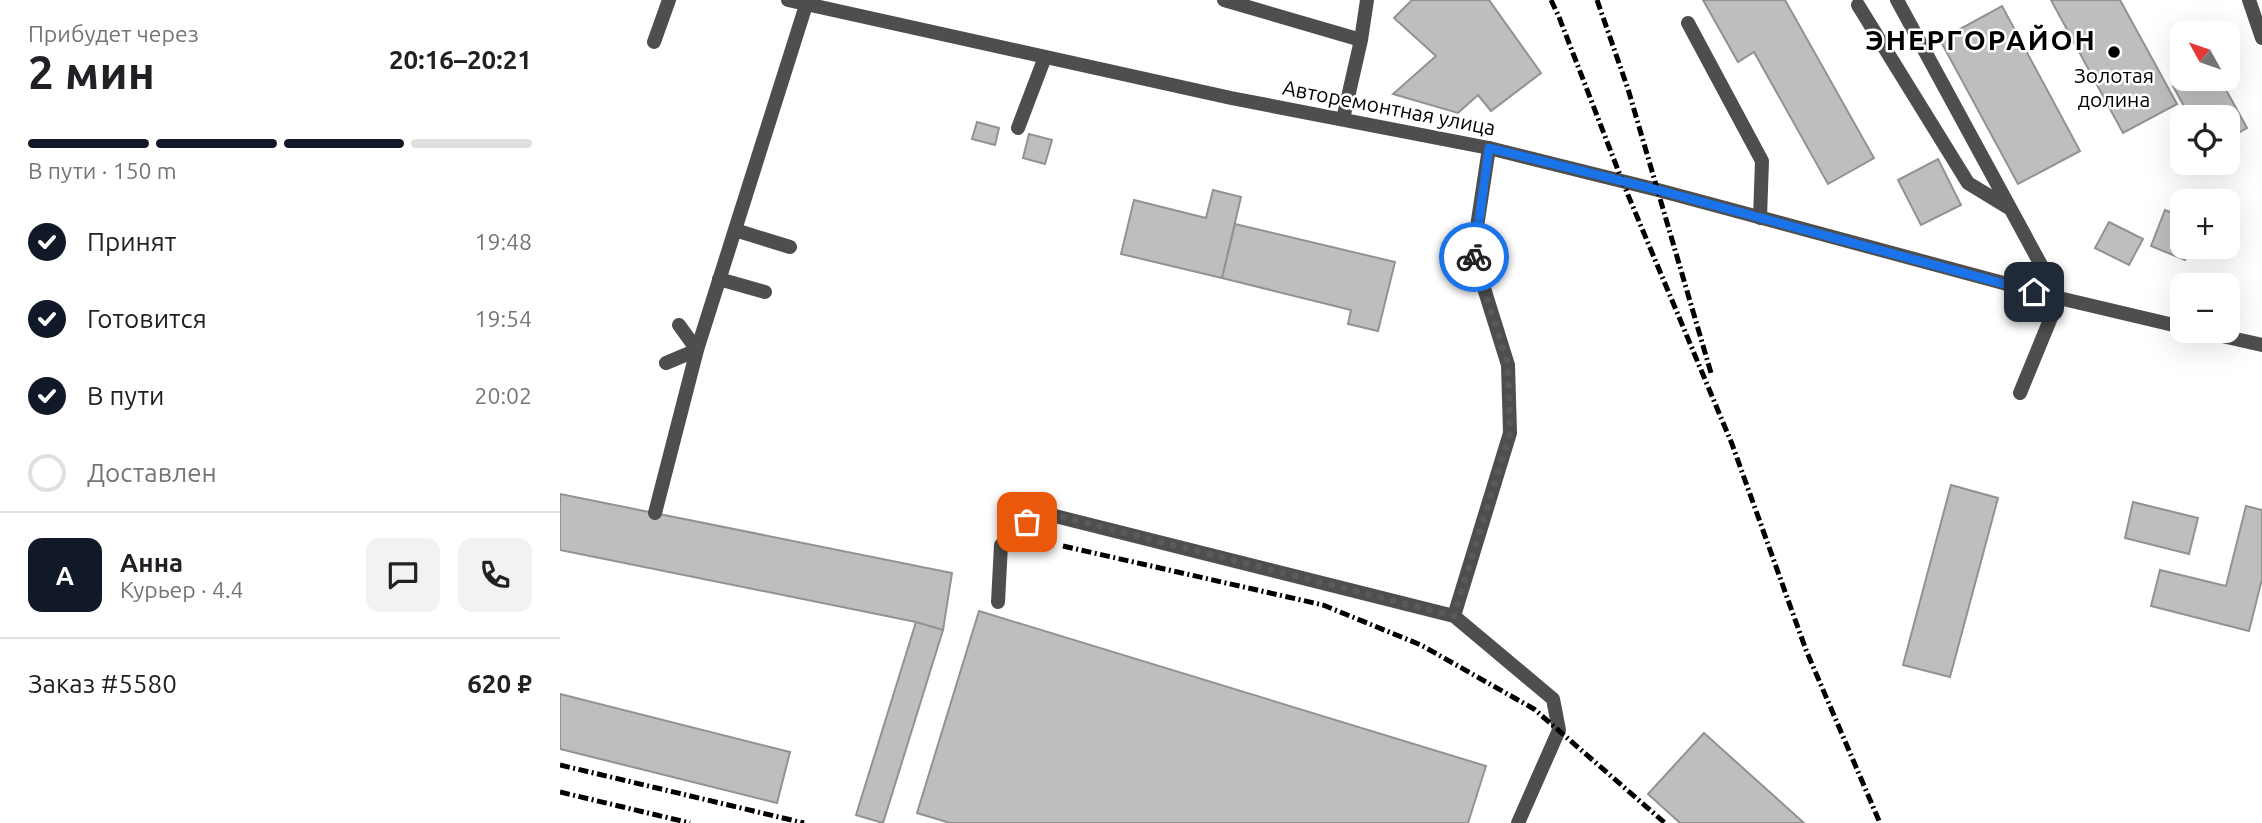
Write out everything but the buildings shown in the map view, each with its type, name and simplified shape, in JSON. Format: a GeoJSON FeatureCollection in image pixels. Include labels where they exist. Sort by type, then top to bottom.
{"type":"FeatureCollection","features":[{"type":"Feature","properties":{"kind":"street"},"geometry":{"type":"LineString","coordinates":[[653,42],[669,0]]}},
{"type":"Feature","properties":{"kind":"street","name":"Авторемонтная улица"},"geometry":{"type":"LineString","coordinates":[[788,0],[1218,95],[1489,148],[2059,298],[2170,324]]}},
{"type":"Feature","properties":{"kind":"street"},"geometry":{"type":"LineString","coordinates":[[1224,0],[1361,40]]}},
{"type":"Feature","properties":{"kind":"street"},"geometry":{"type":"LineString","coordinates":[[1343,119],[1367,0]]}},
{"type":"Feature","properties":{"kind":"street"},"geometry":{"type":"LineString","coordinates":[[1897,0],[2059,298],[2020,393]]}},
{"type":"Feature","properties":{"kind":"street"},"geometry":{"type":"LineString","coordinates":[[2249,0],[2262,38]]}},
{"type":"Feature","properties":{"kind":"street"},"geometry":{"type":"LineString","coordinates":[[655,513],[697,350],[806,5]]}},
{"type":"Feature","properties":{"kind":"street"},"geometry":{"type":"LineString","coordinates":[[1858,5],[1968,183],[2011,209]]}},
{"type":"Feature","properties":{"kind":"street"},"geometry":{"type":"LineString","coordinates":[[1688,23],[1762,161],[1760,218]]}},
{"type":"Feature","properties":{"kind":"street"},"geometry":{"type":"LineString","coordinates":[[1018,128],[1045,57]]}},
{"type":"Feature","properties":{"kind":"street"},"geometry":{"type":"LineString","coordinates":[[1454,616],[1510,433],[1508,365],[1473,253],[1489,148]]}},
{"type":"Feature","properties":{"kind":"street"},"geometry":{"type":"LineString","coordinates":[[735,230],[790,247]]}},
{"type":"Feature","properties":{"kind":"street"},"geometry":{"type":"LineString","coordinates":[[719,279],[765,292]]}},
{"type":"Feature","properties":{"kind":"street"},"geometry":{"type":"LineString","coordinates":[[679,325],[697,350]]}},
{"type":"Feature","properties":{"kind":"street"},"geometry":{"type":"LineString","coordinates":[[2240,340],[2262,345]]}},
{"type":"Feature","properties":{"kind":"street"},"geometry":{"type":"LineString","coordinates":[[666,363],[697,350]]}},
{"type":"Feature","properties":{"kind":"street"},"geometry":{"type":"LineString","coordinates":[[998,602],[1001,545],[1027,522],[1051,514],[1454,616],[1553,699],[1559,730],[1518,823]]}},
{"type":"Feature","properties":{"kind":"railway"},"geometry":{"type":"LineString","coordinates":[[1551,0],[1623,183],[1732,444],[1806,650],[1880,823]]}},
{"type":"Feature","properties":{"kind":"railway"},"geometry":{"type":"LineString","coordinates":[[1597,0],[1628,89],[1711,373]]}},
{"type":"Feature","properties":{"kind":"railway"},"geometry":{"type":"LineString","coordinates":[[1063,546],[1323,605],[1421,645],[1534,709],[1665,823]]}},
{"type":"Feature","properties":{"kind":"railway"},"geometry":{"type":"LineString","coordinates":[[560,765],[804,823]]}},
{"type":"Feature","properties":{"kind":"railway"},"geometry":{"type":"LineString","coordinates":[[560,792],[690,823]]}},
{"type":"Feature","properties":{"kind":"way so far"},"geometry":{"type":"LineString","coordinates":[[1027,522],[1051,514],[1454,616],[1510,433],[1508,365],[1474,257]]}},
{"type":"Feature","properties":{"kind":"place","name":"Золотая долина"},"geometry":{"type":"Point","coordinates":[2114,52]}},
{"type":"Feature","properties":{"kind":"district","name":"ЭНЕРГОРАЙОН"},"geometry":{"type":"Point","coordinates":[1981,40]}},
{"type":"Feature","properties":{"kind":"route"},"geometry":{"type":"LineString","coordinates":[[1474,257],[1489,148],[1658,190],[2034,292]]}}]}
